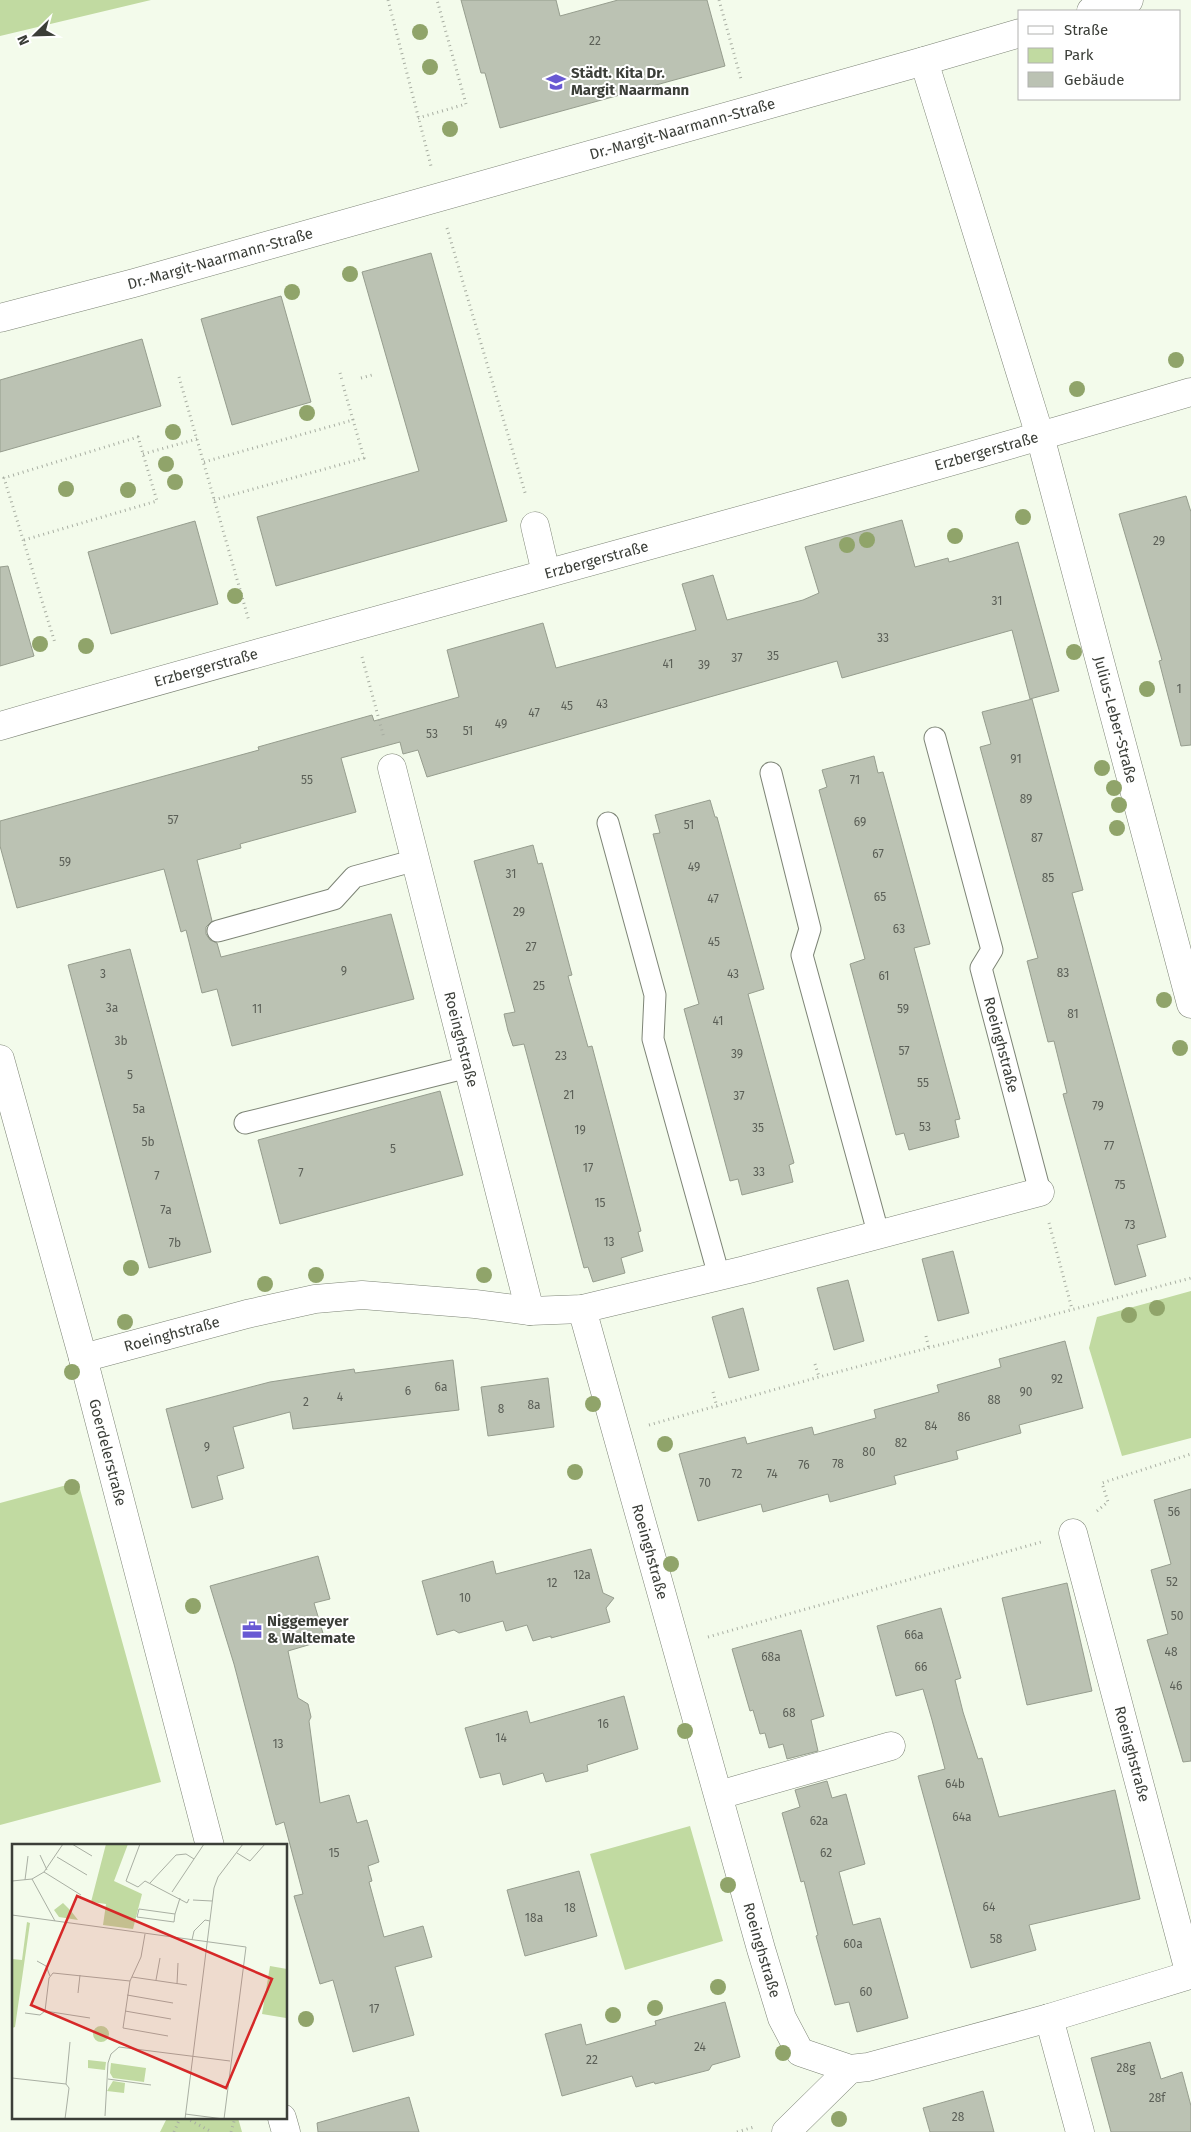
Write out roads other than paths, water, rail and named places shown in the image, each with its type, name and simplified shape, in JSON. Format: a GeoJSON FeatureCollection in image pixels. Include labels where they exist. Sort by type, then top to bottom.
{"type":"FeatureCollection","features":[{"type":"Feature","properties":{"kind":"street"},"geometry":{"type":"LineString","coordinates":[[1094,10],[1129,0]]}},
{"type":"Feature","properties":{"kind":"street","name":"Dr.-Margit-Naarmann-Straße"},"geometry":{"type":"LineString","coordinates":[[0,318],[134,283],[1018,34]]}},
{"type":"Feature","properties":{"kind":"street"},"geometry":{"type":"LineString","coordinates":[[924,61],[1040,436]]}},
{"type":"Feature","properties":{"kind":"street","name":"Erzbergerstraße"},"geometry":{"type":"LineString","coordinates":[[0,726],[1040,436],[1191,392]]}},
{"type":"Feature","properties":{"kind":"street","name":"Julius-Leber-Straße"},"geometry":{"type":"LineString","coordinates":[[1040,436],[1191,1004]]}},
{"type":"Feature","properties":{"kind":"street"},"geometry":{"type":"LineString","coordinates":[[534,526],[546,573]]}},
{"type":"Feature","properties":{"kind":"street","name":"Roeinghstraße"},"geometry":{"type":"LineString","coordinates":[[392,768],[530,1311]]}},
{"type":"Feature","properties":{"kind":"street","name":"Goerdelerstraße"},"geometry":{"type":"LineString","coordinates":[[0,1058],[83,1358],[209,1844]]}},
{"type":"Feature","properties":{"kind":"street","name":"Roeinghstraße"},"geometry":{"type":"LineString","coordinates":[[83,1358],[247,1314],[315,1299],[362,1295],[476,1304],[530,1311],[582,1309],[879,1236],[1040,1192]]}},
{"type":"Feature","properties":{"kind":"street","name":"Roeinghstraße"},"geometry":{"type":"LineString","coordinates":[[582,1309],[761,1949],[782,2018],[800,2052],[850,2069],[868,2067],[901,2060],[1190,1976],[1073,1533]]}},
{"type":"Feature","properties":{"kind":"street"},"geometry":{"type":"LineString","coordinates":[[719,1795],[891,1746]]}},
{"type":"Feature","properties":{"kind":"street"},"geometry":{"type":"LineString","coordinates":[[1048,2018],[1080,2132]]}},
{"type":"Feature","properties":{"kind":"street"},"geometry":{"type":"LineString","coordinates":[[786,2132],[850,2069]]}},
{"type":"Feature","properties":{"kind":"lane","name":"Roeinghstraße"},"geometry":{"type":"LineString","coordinates":[[934,738],[992,950],[982,968],[1040,1192]]}},
{"type":"Feature","properties":{"kind":"lane"},"geometry":{"type":"LineString","coordinates":[[770,773],[810,929],[802,955],[879,1236]]}},
{"type":"Feature","properties":{"kind":"lane"},"geometry":{"type":"LineString","coordinates":[[608,824],[655,994],[653,1039],[719,1276]]}},
{"type":"Feature","properties":{"kind":"lane"},"geometry":{"type":"LineString","coordinates":[[218,932],[334,899],[354,877],[416,860]]}},
{"type":"Feature","properties":{"kind":"lane"},"geometry":{"type":"LineString","coordinates":[[245,1123],[468,1067]]}},
{"type":"Feature","properties":{"kind":"place","name":"Städt. Kita Dr. Margit Naarmann"},"geometry":{"type":"Point","coordinates":[556,82]}},
{"type":"Feature","properties":{"kind":"place","name":"Niggemeyer & Waltemate"},"geometry":{"type":"Point","coordinates":[252,1630]}}]}
